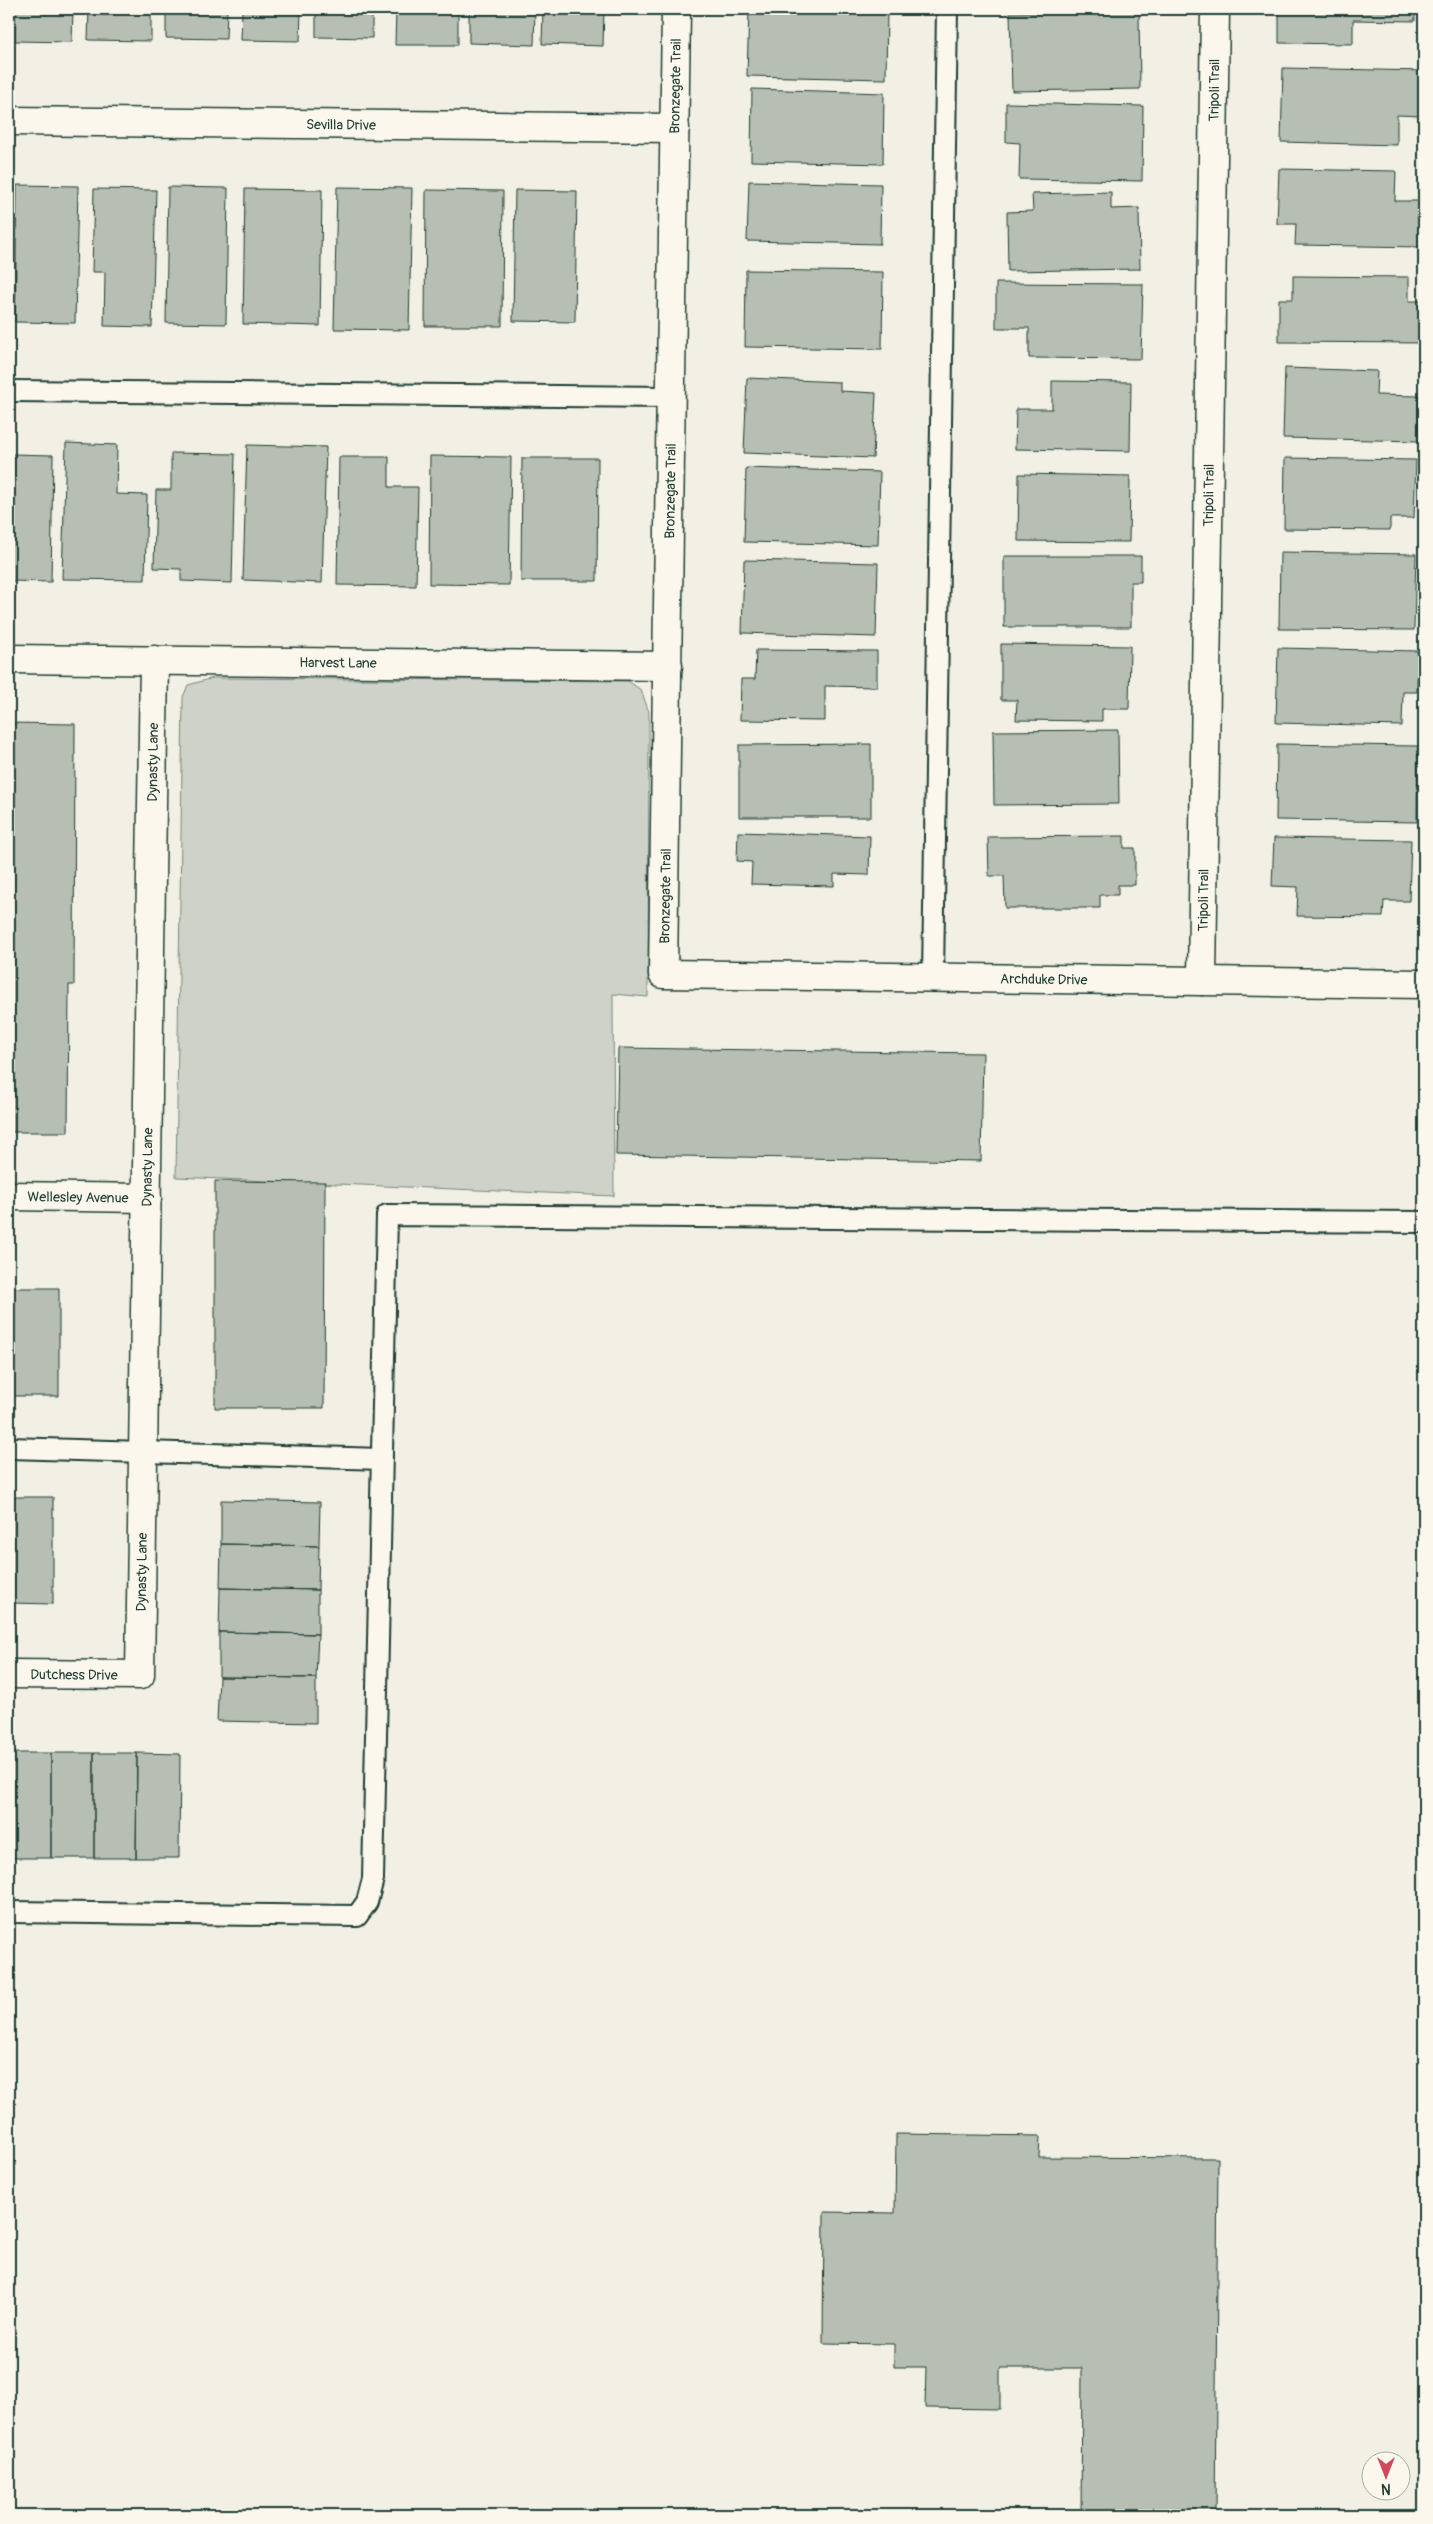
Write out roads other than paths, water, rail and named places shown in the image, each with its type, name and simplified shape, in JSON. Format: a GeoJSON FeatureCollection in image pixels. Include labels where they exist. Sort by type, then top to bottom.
{"type":"FeatureCollection","features":[{"type":"Feature","properties":{"kind":"street","name":"Bronzegate Trail"},"geometry":{"type":"LineString","coordinates":[[664,974],[676,9]]}},
{"type":"Feature","properties":{"kind":"street","name":"Tripoli Trail"},"geometry":{"type":"LineString","coordinates":[[1202,981],[1215,9]]}},
{"type":"Feature","properties":{"kind":"street","name":"Sevilla Drive"},"geometry":{"type":"LineString","coordinates":[[9,120],[675,128]]}},
{"type":"Feature","properties":{"kind":"street","name":"Harvest Lane"},"geometry":{"type":"LineString","coordinates":[[9,658],[668,666]]}},
{"type":"Feature","properties":{"kind":"street","name":"Dynasty Lane"},"geometry":{"type":"LineString","coordinates":[[140,1675],[154,660]]}},
{"type":"Feature","properties":{"kind":"street","name":"Archduke Drive"},"geometry":{"type":"LineString","coordinates":[[664,974],[1424,984]]}},
{"type":"Feature","properties":{"kind":"street","name":"Wellesley Avenue"},"geometry":{"type":"LineString","coordinates":[[9,1196],[147,1198]]}},
{"type":"Feature","properties":{"kind":"street","name":"Dutchess Drive"},"geometry":{"type":"LineString","coordinates":[[9,1674],[140,1675]]}},
{"type":"Feature","properties":{"kind":"lane"},"geometry":{"type":"LineString","coordinates":[[933,978],[947,9]]}},
{"type":"Feature","properties":{"kind":"lane"},"geometry":{"type":"LineString","coordinates":[[9,390],[671,397]]}},
{"type":"Feature","properties":{"kind":"lane"},"geometry":{"type":"LineString","coordinates":[[9,1912],[357,1916],[367,1902],[373,1879],[387,1215],[1424,1222]]}},
{"type":"Feature","properties":{"kind":"lane"},"geometry":{"type":"LineString","coordinates":[[9,1448],[382,1459]]}}]}
